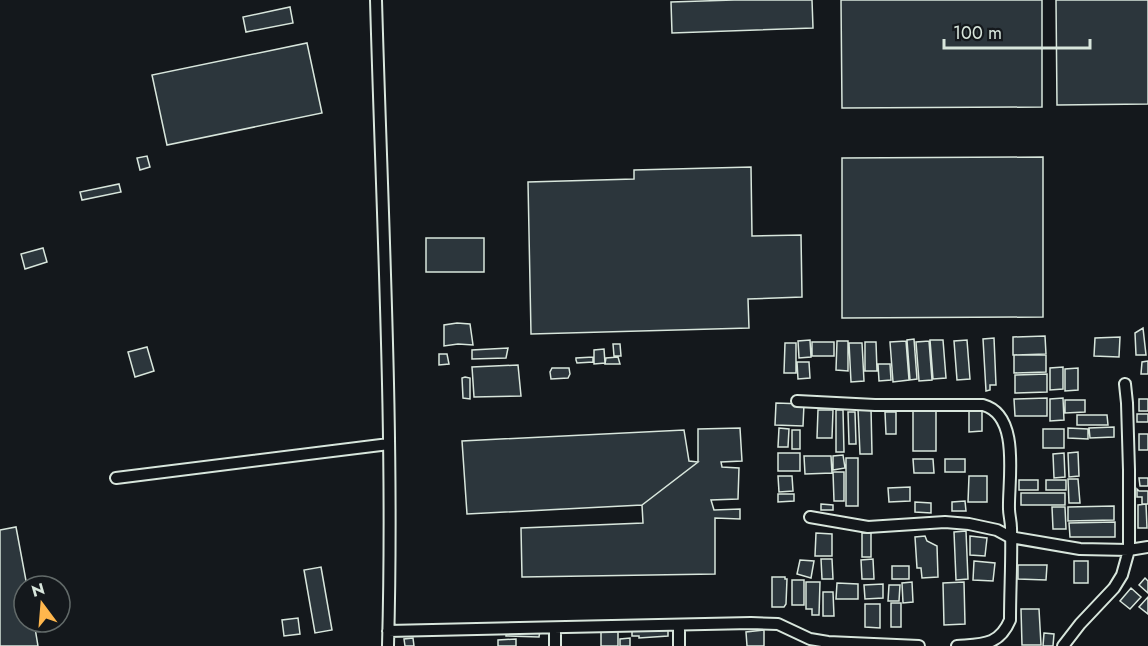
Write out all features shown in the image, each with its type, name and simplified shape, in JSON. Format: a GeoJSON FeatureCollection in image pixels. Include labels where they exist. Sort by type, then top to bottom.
{"type":"FeatureCollection","features":[{"type":"Feature","properties":{"kind":"street"},"geometry":{"type":"LineString","coordinates":[[376,0],[388,314],[388,646]]}},
{"type":"Feature","properties":{"kind":"street"},"geometry":{"type":"LineString","coordinates":[[1063,646],[1114,588],[1122,575],[1129,550],[1129,448],[1125,384]]}},
{"type":"Feature","properties":{"kind":"street"},"geometry":{"type":"LineString","coordinates":[[797,400],[875,405],[983,405],[991,407],[1002,420],[1012,462],[1009,510],[1011,620],[998,642],[957,646]]}},
{"type":"Feature","properties":{"kind":"street"},"geometry":{"type":"LineString","coordinates":[[116,478],[389,444]]}},
{"type":"Feature","properties":{"kind":"street"},"geometry":{"type":"LineString","coordinates":[[810,517],[868,527],[945,522],[969,524],[997,530],[1010,537],[1080,549],[1129,550],[1148,547]]}},
{"type":"Feature","properties":{"kind":"street"},"geometry":{"type":"LineString","coordinates":[[388,631],[751,623],[778,624],[810,642],[919,646]]}},
{"type":"Feature","properties":{"kind":"street"},"geometry":{"type":"LineString","coordinates":[[679,626],[679,646]]}},
{"type":"Feature","properties":{"kind":"street"},"geometry":{"type":"LineString","coordinates":[[555,628],[555,646]]}},
{"type":"Feature","properties":{"kind":"building"},"geometry":{"type":"Polygon","coordinates":[[[812,0],[813,28],[672,33],[671,2],[812,0]]]}},
{"type":"Feature","properties":{"kind":"building"},"geometry":{"type":"Polygon","coordinates":[[[841,0],[1042,0],[1042,107],[842,108],[841,0]]]}},
{"type":"Feature","properties":{"kind":"building"},"geometry":{"type":"Polygon","coordinates":[[[1056,0],[1148,0],[1148,104],[1057,105],[1056,0]]]}},
{"type":"Feature","properties":{"kind":"building"},"geometry":{"type":"Polygon","coordinates":[[[290,7],[293,23],[246,32],[243,17],[290,7]]]}},
{"type":"Feature","properties":{"kind":"building"},"geometry":{"type":"Polygon","coordinates":[[[307,43],[322,113],[167,145],[152,75],[307,43]]]}},
{"type":"Feature","properties":{"kind":"building"},"geometry":{"type":"Polygon","coordinates":[[[147,156],[150,167],[140,170],[137,158],[147,156]]]}},
{"type":"Feature","properties":{"kind":"building"},"geometry":{"type":"Polygon","coordinates":[[[1043,157],[1043,317],[842,318],[842,158],[1043,157]]]}},
{"type":"Feature","properties":{"kind":"building"},"geometry":{"type":"Polygon","coordinates":[[[751,167],[752,236],[801,235],[802,297],[748,299],[749,328],[531,334],[528,182],[634,179],[634,170],[751,167]]]}},
{"type":"Feature","properties":{"kind":"building"},"geometry":{"type":"Polygon","coordinates":[[[119,184],[121,192],[82,200],[80,192],[119,184]]]}},
{"type":"Feature","properties":{"kind":"building"},"geometry":{"type":"Polygon","coordinates":[[[426,238],[484,238],[484,272],[426,272],[426,238]]]}},
{"type":"Feature","properties":{"kind":"building"},"geometry":{"type":"Polygon","coordinates":[[[43,248],[47,262],[25,269],[21,254],[43,248]]]}},
{"type":"Feature","properties":{"kind":"building"},"geometry":{"type":"Polygon","coordinates":[[[470,324],[473,345],[444,346],[444,325],[470,324]]]}},
{"type":"Feature","properties":{"kind":"building"},"geometry":{"type":"Polygon","coordinates":[[[1143,328],[1146,355],[1136,355],[1135,333],[1143,328]]]}},
{"type":"Feature","properties":{"kind":"building"},"geometry":{"type":"Polygon","coordinates":[[[1045,336],[1046,354],[1013,355],[1013,337],[1045,336]]]}},
{"type":"Feature","properties":{"kind":"building"},"geometry":{"type":"Polygon","coordinates":[[[1120,337],[1119,357],[1094,356],[1095,338],[1120,337]]]}},
{"type":"Feature","properties":{"kind":"building"},"geometry":{"type":"Polygon","coordinates":[[[994,338],[996,385],[990,385],[990,390],[986,391],[983,339],[994,338]]]}},
{"type":"Feature","properties":{"kind":"building"},"geometry":{"type":"Polygon","coordinates":[[[914,339],[917,379],[910,380],[907,340],[914,339]]]}},
{"type":"Feature","properties":{"kind":"building"},"geometry":{"type":"Polygon","coordinates":[[[810,340],[811,357],[799,358],[798,341],[810,340]]]}},
{"type":"Feature","properties":{"kind":"building"},"geometry":{"type":"Polygon","coordinates":[[[930,340],[943,340],[946,378],[933,379],[930,340]]]}},
{"type":"Feature","properties":{"kind":"building"},"geometry":{"type":"Polygon","coordinates":[[[967,340],[970,379],[957,380],[954,341],[967,340]]]}},
{"type":"Feature","properties":{"kind":"building"},"geometry":{"type":"Polygon","coordinates":[[[837,341],[848,341],[848,371],[836,370],[837,341]]]}},
{"type":"Feature","properties":{"kind":"building"},"geometry":{"type":"Polygon","coordinates":[[[906,341],[909,380],[893,382],[890,342],[906,341]]]}},
{"type":"Feature","properties":{"kind":"building"},"geometry":{"type":"Polygon","coordinates":[[[929,341],[932,380],[919,381],[916,342],[929,341]]]}},
{"type":"Feature","properties":{"kind":"building"},"geometry":{"type":"Polygon","coordinates":[[[812,342],[834,342],[834,356],[812,356],[812,342]]]}},
{"type":"Feature","properties":{"kind":"building"},"geometry":{"type":"Polygon","coordinates":[[[865,342],[876,342],[877,371],[865,371],[865,342]]]}},
{"type":"Feature","properties":{"kind":"building"},"geometry":{"type":"Polygon","coordinates":[[[785,343],[796,343],[796,373],[784,373],[785,343]]]}},
{"type":"Feature","properties":{"kind":"building"},"geometry":{"type":"Polygon","coordinates":[[[849,343],[862,343],[864,381],[851,382],[849,343]]]}},
{"type":"Feature","properties":{"kind":"building"},"geometry":{"type":"Polygon","coordinates":[[[613,344],[620,344],[621,356],[614,356],[613,344]]]}},
{"type":"Feature","properties":{"kind":"building"},"geometry":{"type":"Polygon","coordinates":[[[147,347],[154,371],[135,377],[128,352],[147,347]]]}},
{"type":"Feature","properties":{"kind":"building"},"geometry":{"type":"Polygon","coordinates":[[[508,348],[506,358],[472,359],[472,350],[508,348]]]}},
{"type":"Feature","properties":{"kind":"building"},"geometry":{"type":"Polygon","coordinates":[[[604,349],[605,363],[594,364],[594,350],[604,349]]]}},
{"type":"Feature","properties":{"kind":"building"},"geometry":{"type":"Polygon","coordinates":[[[439,354],[447,354],[449,364],[439,365],[439,354]]]}},
{"type":"Feature","properties":{"kind":"building"},"geometry":{"type":"Polygon","coordinates":[[[1014,355],[1046,355],[1046,372],[1014,373],[1014,355]]]}},
{"type":"Feature","properties":{"kind":"building"},"geometry":{"type":"Polygon","coordinates":[[[593,357],[593,362],[577,363],[576,360],[576,358],[593,357]]]}},
{"type":"Feature","properties":{"kind":"building"},"geometry":{"type":"Polygon","coordinates":[[[618,357],[620,364],[605,364],[606,358],[618,357]]]}},
{"type":"Feature","properties":{"kind":"building"},"geometry":{"type":"Polygon","coordinates":[[[1148,361],[1148,374],[1141,374],[1142,362],[1148,361]]]}},
{"type":"Feature","properties":{"kind":"building"},"geometry":{"type":"Polygon","coordinates":[[[797,362],[809,362],[810,378],[798,379],[797,362]]]}},
{"type":"Feature","properties":{"kind":"building"},"geometry":{"type":"Polygon","coordinates":[[[878,364],[890,364],[891,380],[879,381],[878,364]]]}},
{"type":"Feature","properties":{"kind":"building"},"geometry":{"type":"Polygon","coordinates":[[[518,365],[521,396],[474,397],[472,367],[518,365]]]}},
{"type":"Feature","properties":{"kind":"building"},"geometry":{"type":"Polygon","coordinates":[[[1063,367],[1063,389],[1050,390],[1050,368],[1063,367]]]}},
{"type":"Feature","properties":{"kind":"building"},"geometry":{"type":"Polygon","coordinates":[[[552,368],[569,368],[570,374],[568,378],[551,379],[552,368]]]}},
{"type":"Feature","properties":{"kind":"building"},"geometry":{"type":"Polygon","coordinates":[[[1078,368],[1078,390],[1065,391],[1065,369],[1078,368]]]}},
{"type":"Feature","properties":{"kind":"building"},"geometry":{"type":"Polygon","coordinates":[[[1047,374],[1047,392],[1015,393],[1015,375],[1047,374]]]}},
{"type":"Feature","properties":{"kind":"building"},"geometry":{"type":"Polygon","coordinates":[[[462,378],[470,378],[470,399],[463,398],[462,378]]]}},
{"type":"Feature","properties":{"kind":"building"},"geometry":{"type":"Polygon","coordinates":[[[1047,398],[1047,416],[1015,416],[1014,399],[1047,398]]]}},
{"type":"Feature","properties":{"kind":"building"},"geometry":{"type":"Polygon","coordinates":[[[1063,398],[1064,420],[1050,421],[1050,399],[1063,398]]]}},
{"type":"Feature","properties":{"kind":"building"},"geometry":{"type":"Polygon","coordinates":[[[1139,399],[1148,399],[1148,411],[1139,411],[1139,399]]]}},
{"type":"Feature","properties":{"kind":"building"},"geometry":{"type":"Polygon","coordinates":[[[1065,400],[1085,400],[1085,412],[1065,413],[1065,400]]]}},
{"type":"Feature","properties":{"kind":"building"},"geometry":{"type":"Polygon","coordinates":[[[776,403],[804,404],[803,426],[775,425],[776,403]]]}},
{"type":"Feature","properties":{"kind":"building"},"geometry":{"type":"Polygon","coordinates":[[[871,408],[872,454],[860,454],[858,409],[871,408]]]}},
{"type":"Feature","properties":{"kind":"building"},"geometry":{"type":"Polygon","coordinates":[[[913,409],[936,409],[936,451],[913,451],[913,409]]]}},
{"type":"Feature","properties":{"kind":"building"},"geometry":{"type":"Polygon","coordinates":[[[982,409],[982,431],[969,432],[969,410],[982,409]]]}},
{"type":"Feature","properties":{"kind":"building"},"geometry":{"type":"Polygon","coordinates":[[[818,410],[833,410],[832,438],[817,438],[818,410]]]}},
{"type":"Feature","properties":{"kind":"building"},"geometry":{"type":"Polygon","coordinates":[[[836,410],[843,410],[844,452],[836,452],[836,410]]]}},
{"type":"Feature","properties":{"kind":"building"},"geometry":{"type":"Polygon","coordinates":[[[848,412],[855,412],[856,444],[849,444],[848,412]]]}},
{"type":"Feature","properties":{"kind":"building"},"geometry":{"type":"Polygon","coordinates":[[[885,412],[896,412],[896,434],[886,434],[885,412]]]}},
{"type":"Feature","properties":{"kind":"building"},"geometry":{"type":"Polygon","coordinates":[[[1137,414],[1148,414],[1148,422],[1137,422],[1137,414]]]}},
{"type":"Feature","properties":{"kind":"building"},"geometry":{"type":"Polygon","coordinates":[[[1077,415],[1107,415],[1108,425],[1077,425],[1077,415]]]}},
{"type":"Feature","properties":{"kind":"building"},"geometry":{"type":"Polygon","coordinates":[[[1114,427],[1114,437],[1090,438],[1089,428],[1114,427]]]}},
{"type":"Feature","properties":{"kind":"building"},"geometry":{"type":"Polygon","coordinates":[[[740,428],[742,461],[721,462],[722,467],[739,468],[738,499],[711,500],[714,510],[740,509],[740,519],[715,518],[715,574],[522,577],[521,528],[643,523],[642,505],[698,462],[698,429],[740,428]]]}},
{"type":"Feature","properties":{"kind":"building"},"geometry":{"type":"Polygon","coordinates":[[[779,428],[789,429],[788,447],[778,447],[779,428]]]}},
{"type":"Feature","properties":{"kind":"building"},"geometry":{"type":"Polygon","coordinates":[[[1068,428],[1088,429],[1088,439],[1068,438],[1068,428]]]}},
{"type":"Feature","properties":{"kind":"building"},"geometry":{"type":"Polygon","coordinates":[[[1043,429],[1064,429],[1064,448],[1043,448],[1043,429]]]}},
{"type":"Feature","properties":{"kind":"building"},"geometry":{"type":"Polygon","coordinates":[[[684,430],[689,461],[698,462],[642,505],[467,514],[462,441],[684,430]]]}},
{"type":"Feature","properties":{"kind":"building"},"geometry":{"type":"Polygon","coordinates":[[[792,430],[800,430],[800,449],[792,449],[792,430]]]}},
{"type":"Feature","properties":{"kind":"building"},"geometry":{"type":"Polygon","coordinates":[[[1139,434],[1148,434],[1148,450],[1139,450],[1139,434]]]}},
{"type":"Feature","properties":{"kind":"building"},"geometry":{"type":"Polygon","coordinates":[[[1078,452],[1079,476],[1069,477],[1068,453],[1078,452]]]}},
{"type":"Feature","properties":{"kind":"building"},"geometry":{"type":"Polygon","coordinates":[[[778,453],[800,453],[800,471],[778,471],[778,453]]]}},
{"type":"Feature","properties":{"kind":"building"},"geometry":{"type":"Polygon","coordinates":[[[1064,453],[1065,477],[1054,478],[1053,454],[1064,453]]]}},
{"type":"Feature","properties":{"kind":"building"},"geometry":{"type":"Polygon","coordinates":[[[843,455],[845,468],[833,470],[833,456],[843,455]]]}},
{"type":"Feature","properties":{"kind":"building"},"geometry":{"type":"Polygon","coordinates":[[[804,456],[831,456],[832,473],[805,474],[804,456]]]}},
{"type":"Feature","properties":{"kind":"building"},"geometry":{"type":"Polygon","coordinates":[[[846,458],[858,458],[858,506],[846,506],[846,458]]]}},
{"type":"Feature","properties":{"kind":"building"},"geometry":{"type":"Polygon","coordinates":[[[913,459],[933,459],[934,473],[914,473],[913,459]]]}},
{"type":"Feature","properties":{"kind":"building"},"geometry":{"type":"Polygon","coordinates":[[[945,459],[965,459],[965,472],[945,472],[945,459]]]}},
{"type":"Feature","properties":{"kind":"building"},"geometry":{"type":"Polygon","coordinates":[[[833,472],[844,472],[844,501],[834,501],[833,472]]]}},
{"type":"Feature","properties":{"kind":"building"},"geometry":{"type":"Polygon","coordinates":[[[778,476],[792,476],[793,491],[779,492],[778,476]]]}},
{"type":"Feature","properties":{"kind":"building"},"geometry":{"type":"Polygon","coordinates":[[[969,476],[987,476],[987,502],[968,502],[969,476]]]}},
{"type":"Feature","properties":{"kind":"building"},"geometry":{"type":"Polygon","coordinates":[[[1139,478],[1148,478],[1148,486],[1140,486],[1139,478]]]}},
{"type":"Feature","properties":{"kind":"building"},"geometry":{"type":"Polygon","coordinates":[[[1068,479],[1078,479],[1080,503],[1069,503],[1068,479]]]}},
{"type":"Feature","properties":{"kind":"building"},"geometry":{"type":"Polygon","coordinates":[[[1019,480],[1038,480],[1038,490],[1019,490],[1019,480]]]}},
{"type":"Feature","properties":{"kind":"building"},"geometry":{"type":"Polygon","coordinates":[[[1046,480],[1066,480],[1066,490],[1046,490],[1046,480]]]}},
{"type":"Feature","properties":{"kind":"building"},"geometry":{"type":"Polygon","coordinates":[[[910,487],[910,501],[889,502],[888,488],[910,487]]]}},
{"type":"Feature","properties":{"kind":"building"},"geometry":{"type":"Polygon","coordinates":[[[1137,489],[1148,491],[1148,504],[1142,504],[1142,497],[1137,497],[1137,489]]]}},
{"type":"Feature","properties":{"kind":"building"},"geometry":{"type":"Polygon","coordinates":[[[1021,493],[1065,493],[1065,505],[1021,505],[1021,493]]]}},
{"type":"Feature","properties":{"kind":"building"},"geometry":{"type":"Polygon","coordinates":[[[778,494],[794,494],[794,501],[778,502],[778,494]]]}},
{"type":"Feature","properties":{"kind":"building"},"geometry":{"type":"Polygon","coordinates":[[[965,501],[966,511],[952,511],[952,502],[965,501]]]}},
{"type":"Feature","properties":{"kind":"building"},"geometry":{"type":"Polygon","coordinates":[[[915,502],[931,503],[931,513],[915,512],[915,502]]]}},
{"type":"Feature","properties":{"kind":"building"},"geometry":{"type":"Polygon","coordinates":[[[821,504],[833,505],[833,510],[821,510],[821,504]]]}},
{"type":"Feature","properties":{"kind":"building"},"geometry":{"type":"Polygon","coordinates":[[[1146,504],[1147,528],[1138,528],[1138,505],[1146,504]]]}},
{"type":"Feature","properties":{"kind":"building"},"geometry":{"type":"Polygon","coordinates":[[[1114,506],[1114,520],[1068,521],[1068,507],[1114,506]]]}},
{"type":"Feature","properties":{"kind":"building"},"geometry":{"type":"Polygon","coordinates":[[[1052,507],[1065,507],[1066,529],[1053,529],[1052,507]]]}},
{"type":"Feature","properties":{"kind":"building"},"geometry":{"type":"Polygon","coordinates":[[[1115,522],[1115,537],[1070,537],[1069,523],[1115,522]]]}},
{"type":"Feature","properties":{"kind":"building"},"geometry":{"type":"Polygon","coordinates":[[[16,527],[25,574],[12,574],[12,634],[36,634],[38,646],[0,646],[0,530],[16,527]]]}},
{"type":"Feature","properties":{"kind":"building"},"geometry":{"type":"Polygon","coordinates":[[[966,531],[968,579],[956,580],[954,532],[966,531]]]}},
{"type":"Feature","properties":{"kind":"building"},"geometry":{"type":"Polygon","coordinates":[[[816,533],[832,534],[832,556],[815,556],[816,533]]]}},
{"type":"Feature","properties":{"kind":"building"},"geometry":{"type":"Polygon","coordinates":[[[862,533],[871,533],[871,557],[862,557],[862,533]]]}},
{"type":"Feature","properties":{"kind":"building"},"geometry":{"type":"Polygon","coordinates":[[[925,536],[927,541],[937,546],[938,577],[922,578],[921,568],[917,568],[915,537],[925,536]]]}},
{"type":"Feature","properties":{"kind":"building"},"geometry":{"type":"Polygon","coordinates":[[[970,536],[987,538],[985,556],[970,555],[970,536]]]}},
{"type":"Feature","properties":{"kind":"building"},"geometry":{"type":"Polygon","coordinates":[[[821,559],[832,559],[833,579],[822,579],[821,559]]]}},
{"type":"Feature","properties":{"kind":"building"},"geometry":{"type":"Polygon","coordinates":[[[873,559],[874,579],[862,579],[861,560],[873,559]]]}},
{"type":"Feature","properties":{"kind":"building"},"geometry":{"type":"Polygon","coordinates":[[[800,560],[814,561],[811,578],[797,574],[800,560]]]}},
{"type":"Feature","properties":{"kind":"building"},"geometry":{"type":"Polygon","coordinates":[[[974,561],[995,563],[993,581],[973,580],[974,561]]]}},
{"type":"Feature","properties":{"kind":"building"},"geometry":{"type":"Polygon","coordinates":[[[1074,561],[1088,561],[1088,583],[1074,583],[1074,561]]]}},
{"type":"Feature","properties":{"kind":"building"},"geometry":{"type":"Polygon","coordinates":[[[1018,565],[1047,565],[1046,580],[1018,579],[1018,565]]]}},
{"type":"Feature","properties":{"kind":"building"},"geometry":{"type":"Polygon","coordinates":[[[892,566],[909,566],[909,579],[892,579],[892,566]]]}},
{"type":"Feature","properties":{"kind":"building"},"geometry":{"type":"Polygon","coordinates":[[[321,567],[332,630],[315,633],[304,570],[321,567]]]}},
{"type":"Feature","properties":{"kind":"building"},"geometry":{"type":"Polygon","coordinates":[[[772,577],[787,579],[784,607],[772,607],[772,577]]]}},
{"type":"Feature","properties":{"kind":"building"},"geometry":{"type":"Polygon","coordinates":[[[1145,578],[1148,581],[1148,593],[1139,585],[1145,578]]]}},
{"type":"Feature","properties":{"kind":"building"},"geometry":{"type":"Polygon","coordinates":[[[792,580],[804,580],[804,605],[792,605],[792,580]]]}},
{"type":"Feature","properties":{"kind":"building"},"geometry":{"type":"Polygon","coordinates":[[[806,582],[820,582],[819,615],[812,615],[812,609],[806,609],[806,582]]]}},
{"type":"Feature","properties":{"kind":"building"},"geometry":{"type":"Polygon","coordinates":[[[912,582],[913,602],[903,603],[902,583],[912,582]]]}},
{"type":"Feature","properties":{"kind":"building"},"geometry":{"type":"Polygon","coordinates":[[[964,582],[965,624],[944,625],[943,583],[964,582]]]}},
{"type":"Feature","properties":{"kind":"building"},"geometry":{"type":"Polygon","coordinates":[[[837,583],[858,584],[858,599],[836,599],[837,583]]]}},
{"type":"Feature","properties":{"kind":"building"},"geometry":{"type":"Polygon","coordinates":[[[883,584],[883,598],[865,599],[864,585],[883,584]]]}},
{"type":"Feature","properties":{"kind":"building"},"geometry":{"type":"Polygon","coordinates":[[[889,585],[900,585],[899,601],[888,601],[889,585]]]}},
{"type":"Feature","properties":{"kind":"building"},"geometry":{"type":"Polygon","coordinates":[[[1131,588],[1141,597],[1130,609],[1120,601],[1131,588]]]}},
{"type":"Feature","properties":{"kind":"building"},"geometry":{"type":"Polygon","coordinates":[[[823,592],[833,592],[834,616],[823,616],[823,592]]]}},
{"type":"Feature","properties":{"kind":"building"},"geometry":{"type":"Polygon","coordinates":[[[1148,597],[1148,614],[1139,607],[1148,597]]]}},
{"type":"Feature","properties":{"kind":"building"},"geometry":{"type":"Polygon","coordinates":[[[891,603],[901,603],[901,627],[891,627],[891,603]]]}},
{"type":"Feature","properties":{"kind":"building"},"geometry":{"type":"Polygon","coordinates":[[[865,604],[880,604],[880,628],[865,627],[865,604]]]}},
{"type":"Feature","properties":{"kind":"building"},"geometry":{"type":"Polygon","coordinates":[[[1021,609],[1039,609],[1041,645],[1022,645],[1021,609]]]}},
{"type":"Feature","properties":{"kind":"building"},"geometry":{"type":"Polygon","coordinates":[[[298,618],[300,634],[284,636],[282,620],[298,618]]]}},
{"type":"Feature","properties":{"kind":"building"},"geometry":{"type":"Polygon","coordinates":[[[632,629],[668,629],[668,636],[639,638],[639,636],[632,636],[632,629]]]}},
{"type":"Feature","properties":{"kind":"building"},"geometry":{"type":"Polygon","coordinates":[[[506,630],[540,630],[539,637],[506,636],[506,630]]]}},
{"type":"Feature","properties":{"kind":"building"},"geometry":{"type":"Polygon","coordinates":[[[764,630],[764,646],[747,646],[746,632],[764,630]]]}},
{"type":"Feature","properties":{"kind":"building"},"geometry":{"type":"Polygon","coordinates":[[[618,631],[618,646],[601,646],[601,632],[618,631]]]}},
{"type":"Feature","properties":{"kind":"building"},"geometry":{"type":"Polygon","coordinates":[[[1044,633],[1054,634],[1053,646],[1043,646],[1044,633]]]}},
{"type":"Feature","properties":{"kind":"building"},"geometry":{"type":"Polygon","coordinates":[[[413,638],[414,646],[405,646],[404,639],[413,638]]]}},
{"type":"Feature","properties":{"kind":"building"},"geometry":{"type":"Polygon","coordinates":[[[630,638],[630,646],[620,646],[620,639],[630,638]]]}},
{"type":"Feature","properties":{"kind":"building"},"geometry":{"type":"Polygon","coordinates":[[[516,639],[516,646],[498,646],[498,640],[516,639]]]}}]}
